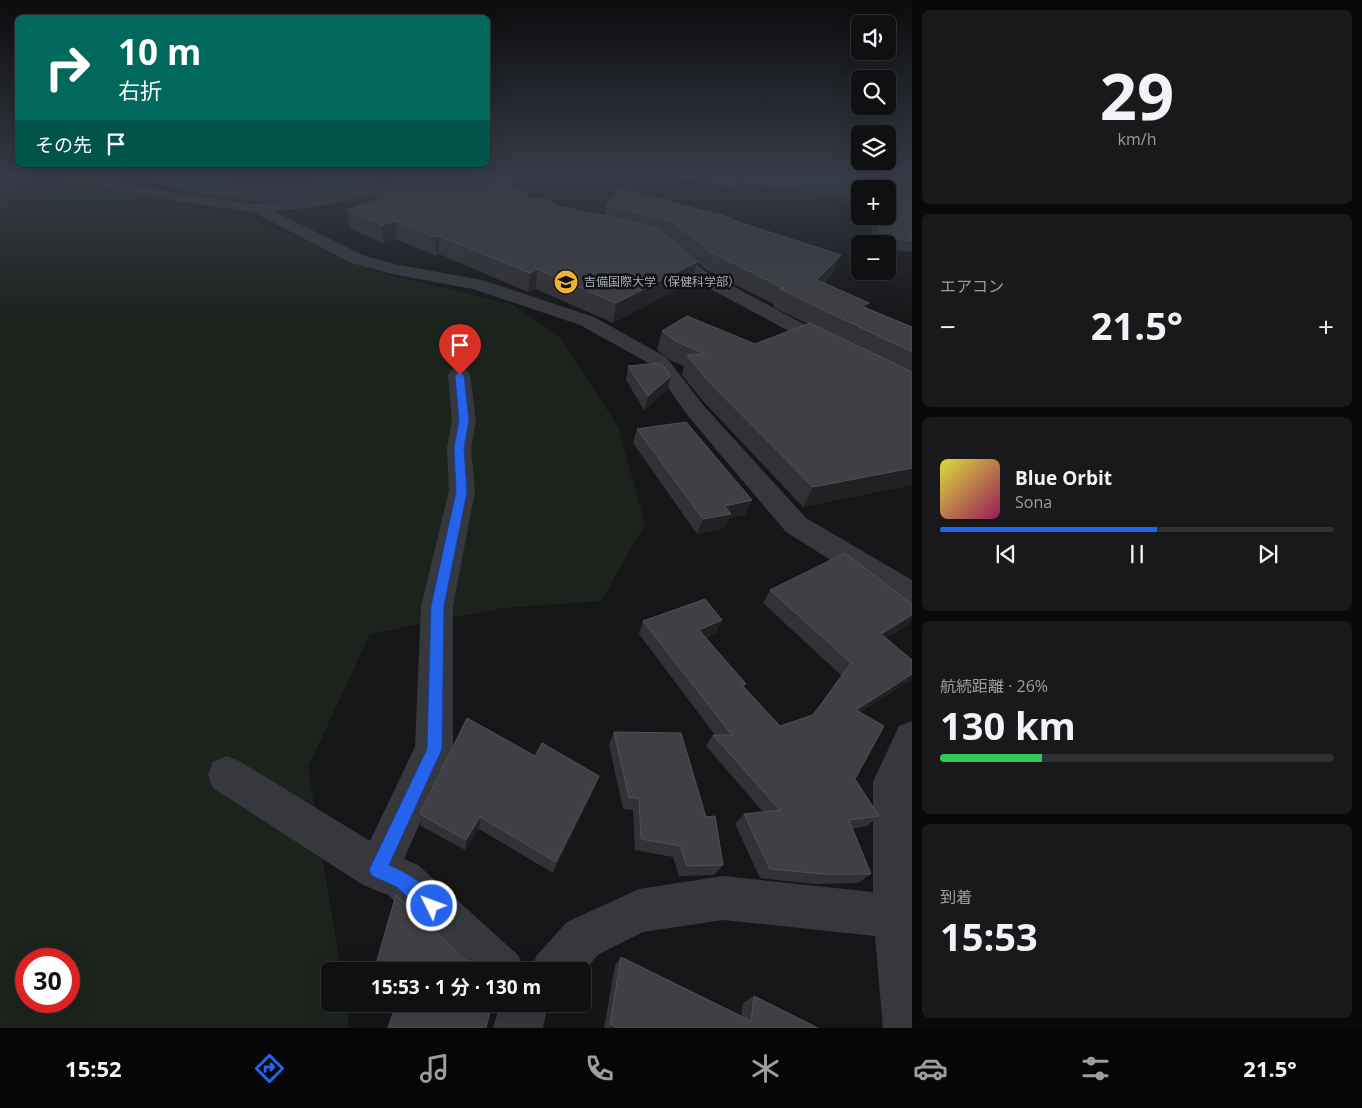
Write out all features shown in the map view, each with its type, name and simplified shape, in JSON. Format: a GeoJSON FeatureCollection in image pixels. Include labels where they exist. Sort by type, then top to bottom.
{"type":"FeatureCollection","features":[{"type":"Feature","properties":{"kind":"street"},"geometry":{"type":"LineString","coordinates":[[285,223],[357,258],[374,264],[476,284],[544,305],[587,322],[660,361],[696,411],[796,525],[912,595]]}},
{"type":"Feature","properties":{"kind":"street"},"geometry":{"type":"LineString","coordinates":[[654,241],[663,243],[700,276],[846,354]]}},
{"type":"Feature","properties":{"kind":"street"},"geometry":{"type":"LineString","coordinates":[[378,870],[434,749],[438,606],[462,492],[459,448],[464,421],[460,375]]}},
{"type":"Feature","properties":{"kind":"street"},"geometry":{"type":"LineString","coordinates":[[908,1028],[895,916],[892,782],[912,738]]}},
{"type":"Feature","properties":{"kind":"street"},"geometry":{"type":"LineString","coordinates":[[226,775],[378,870],[403,880],[492,962]]}},
{"type":"Feature","properties":{"kind":"street"},"geometry":{"type":"LineString","coordinates":[[561,962],[583,938],[639,911],[723,898],[895,916]]}},
{"type":"Feature","properties":{"kind":"street"},"geometry":{"type":"LineString","coordinates":[[518,1028],[522,1012]]}},
{"type":"Feature","properties":{"kind":"shaded area"},"geometry":{"type":"Polygon","coordinates":[[[0,223],[260,223],[292,234],[347,261],[377,272],[513,305],[560,337],[618,427],[645,524],[601,601],[502,608],[370,634],[308,767],[340,962],[321,962],[321,1012],[347,1012],[349,1028],[0,1028],[0,223]]]}},
{"type":"Feature","properties":{"kind":"building"},"geometry":{"type":"Polygon","coordinates":[[[400,223],[635,223],[660,230],[697,262],[616,303],[537,269],[530,273],[439,236],[435,237],[400,223]]]}},
{"type":"Feature","properties":{"kind":"building"},"geometry":{"type":"Polygon","coordinates":[[[674,223],[741,223],[841,255],[817,280],[869,303],[861,306],[912,327],[912,352],[780,289],[783,288],[712,253],[674,223]]]}},
{"type":"Feature","properties":{"kind":"building"},"geometry":{"type":"Polygon","coordinates":[[[912,223],[912,241],[896,239],[896,235],[880,235],[878,225],[912,223]]]}},
{"type":"Feature","properties":{"kind":"building"},"geometry":{"type":"Polygon","coordinates":[[[687,316],[755,344],[810,323],[912,372],[912,468],[813,487],[709,382],[687,355],[705,354],[675,341],[662,331],[687,316]]]}},
{"type":"Feature","properties":{"kind":"building"},"geometry":{"type":"Polygon","coordinates":[[[661,363],[671,376],[648,396],[628,366],[661,363]]]}},
{"type":"Feature","properties":{"kind":"building"},"geometry":{"type":"Polygon","coordinates":[[[686,422],[752,500],[725,506],[731,514],[703,519],[637,429],[686,422]]]}},
{"type":"Feature","properties":{"kind":"building"},"geometry":{"type":"Polygon","coordinates":[[[845,553],[912,604],[912,615],[881,634],[912,660],[912,674],[856,710],[884,726],[855,779],[879,816],[849,820],[871,874],[824,874],[770,869],[744,814],[780,810],[713,735],[732,735],[643,621],[705,599],[722,620],[699,630],[746,684],[742,685],[780,726],[813,715],[851,663],[770,590],[845,553]]]}},
{"type":"Feature","properties":{"kind":"building"},"geometry":{"type":"Polygon","coordinates":[[[467,718],[535,756],[542,743],[599,776],[556,862],[480,817],[466,840],[420,814],[467,718]]]}},
{"type":"Feature","properties":{"kind":"building"},"geometry":{"type":"Polygon","coordinates":[[[614,732],[681,733],[706,817],[715,816],[723,865],[687,866],[680,846],[641,839],[639,798],[629,798],[614,732]]]}},
{"type":"Feature","properties":{"kind":"building"},"geometry":{"type":"Polygon","coordinates":[[[396,895],[467,961],[483,962],[377,962],[396,895]]]}},
{"type":"Feature","properties":{"kind":"building"},"geometry":{"type":"Polygon","coordinates":[[[621,957],[751,1021],[754,996],[818,1028],[618,1028],[610,1024],[621,957]]]}},
{"type":"Feature","properties":{"kind":"building"},"geometry":{"type":"Polygon","coordinates":[[[393,1012],[490,1012],[486,1028],[388,1028],[393,1012]]]}},
{"type":"Feature","properties":{"kind":"place","name":"吉備国際大学（保健科学部）"},"geometry":{"type":"Point","coordinates":[566,282]}},
{"type":"Feature","properties":{"kind":"route"},"geometry":{"type":"LineString","coordinates":[[432,906],[403,880],[378,870],[434,749],[438,606],[462,492],[459,448],[464,421],[460,375]]}}]}
